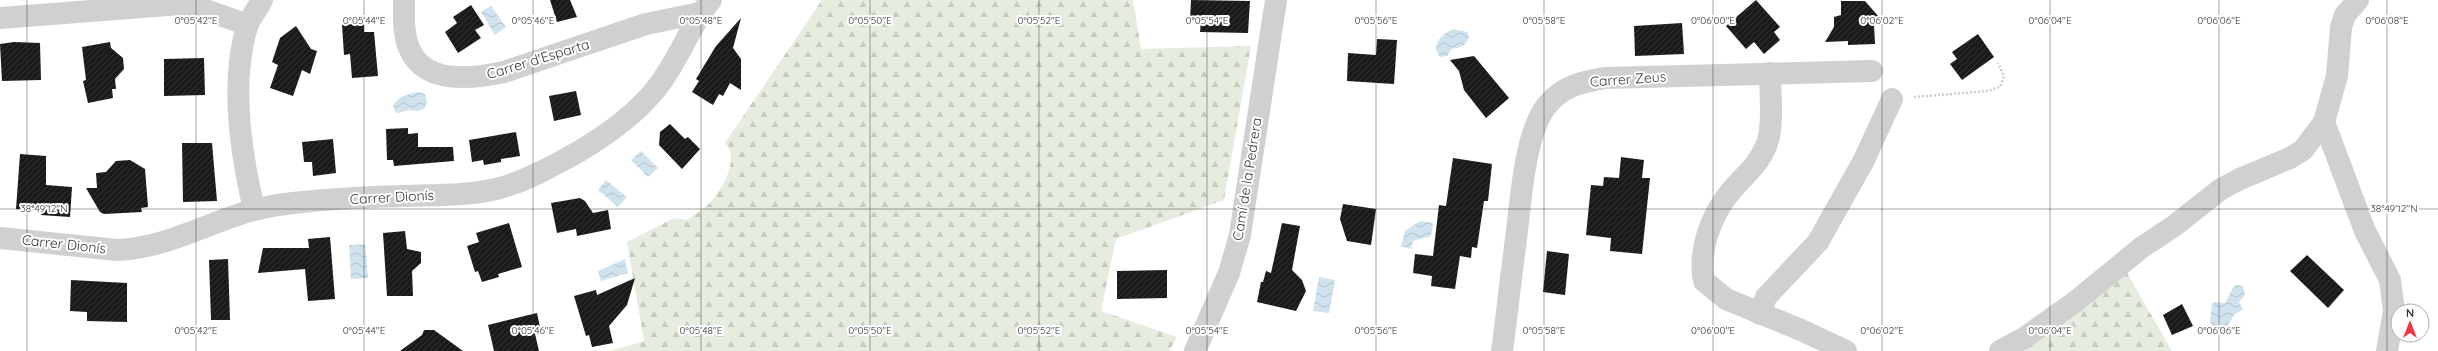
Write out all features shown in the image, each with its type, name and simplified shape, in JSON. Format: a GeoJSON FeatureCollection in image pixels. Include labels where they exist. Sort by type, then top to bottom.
{"type":"FeatureCollection","features":[{"type":"Feature","properties":{"kind":"street"},"geometry":{"type":"LineString","coordinates":[[254,208],[241,143],[239,70],[248,25],[262,0]]}},
{"type":"Feature","properties":{"kind":"street","name":"Carrer d'Esparta"},"geometry":{"type":"LineString","coordinates":[[404,0],[406,37],[414,58],[425,69],[461,78],[504,72],[652,22],[705,7]]}},
{"type":"Feature","properties":{"kind":"street","name":"Camí de la Pedrera"},"geometry":{"type":"LineString","coordinates":[[1196,351],[1229,273],[1240,234],[1276,0]]}},
{"type":"Feature","properties":{"kind":"street"},"geometry":{"type":"LineString","coordinates":[[2000,351],[2024,338],[2075,302],[2141,248],[2174,226],[2221,189],[2240,179],[2290,158],[2303,150],[2324,122],[2337,76],[2341,27],[2345,15],[2358,0]]}},
{"type":"Feature","properties":{"kind":"street"},"geometry":{"type":"LineString","coordinates":[[0,18],[163,2],[197,7],[248,25]]}},
{"type":"Feature","properties":{"kind":"street","name":"Carrer Dionís"},"geometry":{"type":"LineString","coordinates":[[0,238],[117,250],[133,249],[166,243],[254,208],[315,202],[470,193],[500,188],[525,180],[597,140],[640,105],[667,76],[705,7]]}},
{"type":"Feature","properties":{"kind":"street","name":"Carrer Zeus"},"geometry":{"type":"LineString","coordinates":[[1502,351],[1525,169],[1533,132],[1541,113],[1549,102],[1568,86],[1604,78],[1872,71]]}},
{"type":"Feature","properties":{"kind":"street"},"geometry":{"type":"LineString","coordinates":[[1770,73],[1767,144],[1754,167],[1732,191],[1718,211],[1708,235],[1702,262],[1704,282],[1711,289],[1760,314],[1801,330],[1846,351]]}},
{"type":"Feature","properties":{"kind":"street"},"geometry":{"type":"LineString","coordinates":[[1760,314],[1766,297],[1818,242],[1864,160],[1892,99]]}},
{"type":"Feature","properties":{"kind":"street"},"geometry":{"type":"LineString","coordinates":[[2324,122],[2365,231],[2390,280],[2394,311],[2387,351]]}},
{"type":"Feature","properties":{"kind":"path"},"geometry":{"type":"LineString","coordinates":[[1892,99],[1988,91],[2000,87],[2004,76],[1998,63]]}},
{"type":"Feature","properties":{"kind":"green space"},"geometry":{"type":"Polygon","coordinates":[[[822,0],[1133,0],[1141,49],[1251,46],[1224,200],[1116,239],[1101,311],[1177,337],[1169,351],[611,351],[644,341],[627,242],[674,218],[687,220],[708,205],[713,199],[723,183],[730,166],[731,157],[725,143],[822,0]]]}},
{"type":"Feature","properties":{"kind":"green space"},"geometry":{"type":"Polygon","coordinates":[[[2127,273],[2172,351],[2019,351],[2127,273]]]}},
{"type":"Feature","properties":{"kind":"water"},"geometry":{"type":"Polygon","coordinates":[[[491,6],[506,27],[495,35],[481,12],[491,6]]]}},
{"type":"Feature","properties":{"kind":"water"},"geometry":{"type":"Polygon","coordinates":[[[1454,29],[1467,32],[1469,37],[1466,43],[1458,48],[1452,49],[1447,56],[1440,57],[1436,50],[1437,43],[1447,32],[1454,29]]]}},
{"type":"Feature","properties":{"kind":"water"},"geometry":{"type":"Polygon","coordinates":[[[418,92],[425,94],[427,102],[424,109],[418,111],[409,110],[398,113],[395,112],[393,106],[400,98],[418,92]]]}},
{"type":"Feature","properties":{"kind":"water"},"geometry":{"type":"Polygon","coordinates":[[[641,151],[658,168],[648,177],[631,160],[641,151]]]}},
{"type":"Feature","properties":{"kind":"water"},"geometry":{"type":"Polygon","coordinates":[[[606,180],[627,197],[618,207],[598,190],[606,180]]]}},
{"type":"Feature","properties":{"kind":"water"},"geometry":{"type":"Polygon","coordinates":[[[1420,221],[1433,223],[1431,236],[1413,241],[1411,249],[1401,246],[1405,231],[1420,221]]]}},
{"type":"Feature","properties":{"kind":"water"},"geometry":{"type":"Polygon","coordinates":[[[365,244],[368,278],[351,279],[349,245],[365,244]]]}},
{"type":"Feature","properties":{"kind":"water"},"geometry":{"type":"Polygon","coordinates":[[[625,259],[628,273],[601,281],[598,271],[625,259]]]}},
{"type":"Feature","properties":{"kind":"water"},"geometry":{"type":"Polygon","coordinates":[[[1319,277],[1335,280],[1329,313],[1313,311],[1319,277]]]}},
{"type":"Feature","properties":{"kind":"water"},"geometry":{"type":"Polygon","coordinates":[[[2234,286],[2243,286],[2245,295],[2239,302],[2243,309],[2234,315],[2227,327],[2215,330],[2210,322],[2212,304],[2215,302],[2225,303],[2234,286]]]}},
{"type":"Feature","properties":{"kind":"building"},"geometry":{"type":"Polygon","coordinates":[[[550,0],[570,0],[577,17],[557,22],[550,0]]]}},
{"type":"Feature","properties":{"kind":"building"},"geometry":{"type":"Polygon","coordinates":[[[1191,0],[1250,1],[1248,33],[1200,32],[1201,20],[1190,20],[1191,0]]]}},
{"type":"Feature","properties":{"kind":"building"},"geometry":{"type":"Polygon","coordinates":[[[1756,0],[1780,27],[1774,32],[1780,40],[1764,54],[1754,42],[1746,49],[1726,26],[1756,0]]]}},
{"type":"Feature","properties":{"kind":"building"},"geometry":{"type":"Polygon","coordinates":[[[1841,1],[1865,1],[1885,24],[1874,25],[1875,44],[1848,45],[1848,41],[1825,42],[1834,27],[1834,17],[1841,15],[1841,1]]]}},
{"type":"Feature","properties":{"kind":"building"},"geometry":{"type":"Polygon","coordinates":[[[471,5],[484,25],[475,30],[481,38],[458,53],[445,32],[457,23],[453,17],[471,5]]]}},
{"type":"Feature","properties":{"kind":"building"},"geometry":{"type":"Polygon","coordinates":[[[741,18],[733,48],[741,59],[741,90],[730,83],[723,96],[719,94],[713,105],[692,92],[699,81],[696,79],[716,46],[741,18]]]}},
{"type":"Feature","properties":{"kind":"building"},"geometry":{"type":"Polygon","coordinates":[[[364,23],[364,32],[374,32],[378,76],[352,78],[350,54],[344,55],[342,25],[364,23]]]}},
{"type":"Feature","properties":{"kind":"building"},"geometry":{"type":"Polygon","coordinates":[[[1682,23],[1684,54],[1635,56],[1634,26],[1682,23]]]}},
{"type":"Feature","properties":{"kind":"building"},"geometry":{"type":"Polygon","coordinates":[[[296,26],[311,49],[317,51],[310,74],[302,70],[293,96],[270,88],[278,65],[272,62],[280,38],[296,26]]]}},
{"type":"Feature","properties":{"kind":"building"},"geometry":{"type":"Polygon","coordinates":[[[1978,34],[1994,57],[1962,80],[1950,64],[1957,59],[1952,52],[1978,34]]]}},
{"type":"Feature","properties":{"kind":"building"},"geometry":{"type":"Polygon","coordinates":[[[1377,39],[1397,40],[1394,84],[1347,81],[1348,53],[1376,55],[1377,39]]]}},
{"type":"Feature","properties":{"kind":"building"},"geometry":{"type":"Polygon","coordinates":[[[14,42],[40,43],[41,80],[2,81],[0,44],[14,42]]]}},
{"type":"Feature","properties":{"kind":"building"},"geometry":{"type":"Polygon","coordinates":[[[110,42],[111,48],[123,58],[124,69],[115,79],[116,89],[112,89],[113,98],[88,103],[83,81],[86,80],[82,47],[110,42]]]}},
{"type":"Feature","properties":{"kind":"building"},"geometry":{"type":"Polygon","coordinates":[[[1474,56],[1509,98],[1486,118],[1464,90],[1459,71],[1450,60],[1474,56]]]}},
{"type":"Feature","properties":{"kind":"building"},"geometry":{"type":"Polygon","coordinates":[[[204,58],[205,95],[164,96],[164,59],[204,58]]]}},
{"type":"Feature","properties":{"kind":"building"},"geometry":{"type":"Polygon","coordinates":[[[576,91],[581,115],[554,121],[549,96],[576,91]]]}},
{"type":"Feature","properties":{"kind":"building"},"geometry":{"type":"Polygon","coordinates":[[[670,124],[685,139],[688,137],[700,149],[682,169],[659,145],[660,132],[670,124]]]}},
{"type":"Feature","properties":{"kind":"building"},"geometry":{"type":"Polygon","coordinates":[[[408,128],[408,134],[418,133],[418,147],[453,147],[454,161],[394,166],[393,160],[387,160],[386,129],[408,128]]]}},
{"type":"Feature","properties":{"kind":"building"},"geometry":{"type":"Polygon","coordinates":[[[516,132],[520,156],[501,159],[501,162],[484,165],[483,160],[472,162],[469,140],[516,132]]]}},
{"type":"Feature","properties":{"kind":"building"},"geometry":{"type":"Polygon","coordinates":[[[333,139],[336,173],[313,176],[312,162],[304,162],[302,142],[333,139]]]}},
{"type":"Feature","properties":{"kind":"building"},"geometry":{"type":"Polygon","coordinates":[[[182,143],[212,143],[217,201],[183,202],[182,143]]]}},
{"type":"Feature","properties":{"kind":"building"},"geometry":{"type":"Polygon","coordinates":[[[20,154],[46,156],[46,185],[72,187],[70,217],[41,215],[42,211],[16,209],[20,154]]]}},
{"type":"Feature","properties":{"kind":"building"},"geometry":{"type":"Polygon","coordinates":[[[1621,157],[1644,160],[1642,178],[1650,178],[1642,254],[1610,251],[1611,238],[1586,235],[1591,185],[1603,186],[1604,177],[1619,178],[1621,157]]]}},
{"type":"Feature","properties":{"kind":"building"},"geometry":{"type":"Polygon","coordinates":[[[1453,158],[1492,164],[1488,201],[1484,201],[1477,248],[1472,247],[1471,258],[1460,256],[1455,289],[1431,286],[1432,276],[1413,273],[1415,254],[1433,256],[1439,205],[1446,206],[1453,158]]]}},
{"type":"Feature","properties":{"kind":"building"},"geometry":{"type":"Polygon","coordinates":[[[130,160],[145,169],[148,207],[141,208],[142,212],[104,214],[100,212],[86,188],[97,188],[96,173],[106,172],[116,161],[130,160]]]}},
{"type":"Feature","properties":{"kind":"building"},"geometry":{"type":"Polygon","coordinates":[[[580,198],[585,201],[593,213],[608,210],[611,229],[577,236],[576,229],[557,233],[551,203],[580,198]]]}},
{"type":"Feature","properties":{"kind":"building"},"geometry":{"type":"Polygon","coordinates":[[[1343,204],[1376,209],[1371,245],[1347,241],[1340,219],[1343,204]]]}},
{"type":"Feature","properties":{"kind":"building"},"geometry":{"type":"Polygon","coordinates":[[[509,223],[522,267],[498,274],[499,277],[482,282],[478,271],[475,272],[467,246],[479,242],[476,233],[509,223]]]}},
{"type":"Feature","properties":{"kind":"building"},"geometry":{"type":"Polygon","coordinates":[[[1282,223],[1300,226],[1292,270],[1302,280],[1306,291],[1296,311],[1257,302],[1261,282],[1263,282],[1266,271],[1271,273],[1282,223]]]}},
{"type":"Feature","properties":{"kind":"building"},"geometry":{"type":"Polygon","coordinates":[[[405,231],[407,249],[421,252],[421,263],[412,271],[413,296],[387,296],[383,233],[405,231]]]}},
{"type":"Feature","properties":{"kind":"building"},"geometry":{"type":"Polygon","coordinates":[[[330,237],[335,299],[308,301],[305,269],[258,273],[263,248],[309,248],[308,239],[330,237]]]}},
{"type":"Feature","properties":{"kind":"building"},"geometry":{"type":"Polygon","coordinates":[[[1547,251],[1569,254],[1565,295],[1543,292],[1547,251]]]}},
{"type":"Feature","properties":{"kind":"building"},"geometry":{"type":"Polygon","coordinates":[[[2307,255],[2344,290],[2328,308],[2290,271],[2307,255]]]}},
{"type":"Feature","properties":{"kind":"building"},"geometry":{"type":"Polygon","coordinates":[[[228,259],[230,320],[211,320],[209,260],[228,259]]]}},
{"type":"Feature","properties":{"kind":"building"},"geometry":{"type":"Polygon","coordinates":[[[1167,270],[1167,298],[1117,299],[1117,271],[1167,270]]]}},
{"type":"Feature","properties":{"kind":"building"},"geometry":{"type":"Polygon","coordinates":[[[635,278],[627,305],[609,326],[613,343],[592,347],[589,335],[586,336],[574,296],[596,290],[597,295],[635,278]]]}},
{"type":"Feature","properties":{"kind":"building"},"geometry":{"type":"Polygon","coordinates":[[[71,280],[127,283],[127,322],[87,321],[87,312],[70,311],[71,280]]]}},
{"type":"Feature","properties":{"kind":"building"},"geometry":{"type":"Polygon","coordinates":[[[2182,304],[2193,326],[2172,335],[2163,315],[2182,304]]]}},
{"type":"Feature","properties":{"kind":"building"},"geometry":{"type":"Polygon","coordinates":[[[537,313],[541,332],[535,334],[539,351],[494,351],[488,325],[537,313]]]}},
{"type":"Feature","properties":{"kind":"building"},"geometry":{"type":"Polygon","coordinates":[[[424,330],[434,330],[463,351],[400,351],[422,335],[424,330]]]}}]}
